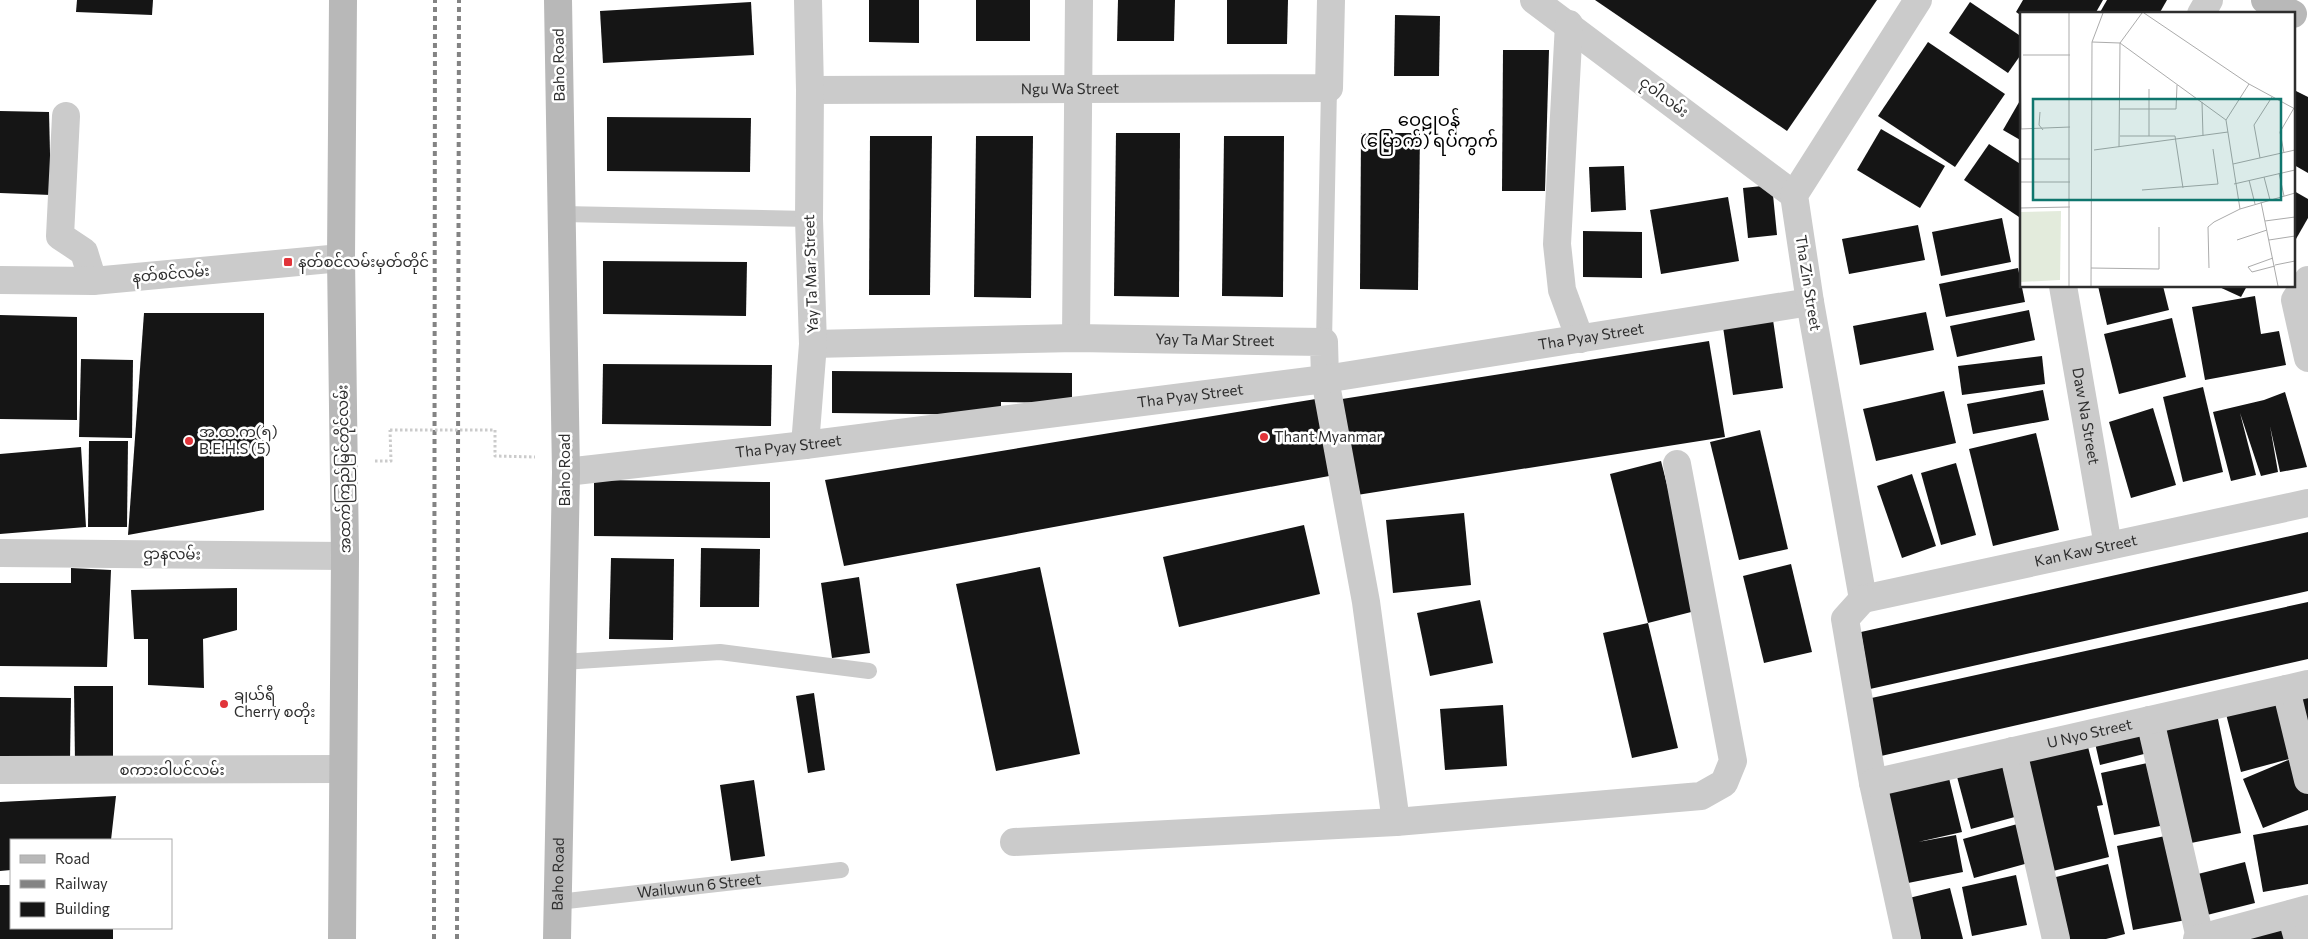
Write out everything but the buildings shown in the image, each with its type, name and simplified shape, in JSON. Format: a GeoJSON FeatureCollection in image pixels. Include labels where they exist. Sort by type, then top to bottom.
{"type":"FeatureCollection","features":[{"type":"Feature","properties":{"kind":"main road","name":"အထက်ကြည်မြင်တိုင်လမ်း"},"geometry":{"type":"LineString","coordinates":[[342,939],[345,556],[342,258],[343,0]]}},
{"type":"Feature","properties":{"kind":"main road","name":"Baho Road"},"geometry":{"type":"LineString","coordinates":[[558,0],[566,465],[558,939]]}},
{"type":"Feature","properties":{"kind":"main road"},"geometry":{"type":"LineString","coordinates":[[2265,0],[2289,12]]}},
{"type":"Feature","properties":{"kind":"main road"},"geometry":{"type":"LineString","coordinates":[[2296,16],[2308,22]]}},
{"type":"Feature","properties":{"kind":"street","name":"Yay Ta Mar Street"},"geometry":{"type":"LineString","coordinates":[[808,0],[810,90],[809,219],[813,344],[1076,338],[1324,342]]}},
{"type":"Feature","properties":{"kind":"street"},"geometry":{"type":"LineString","coordinates":[[1076,338],[1080,90],[1079,0]]}},
{"type":"Feature","properties":{"kind":"street"},"geometry":{"type":"LineString","coordinates":[[1328,88],[1331,0]]}},
{"type":"Feature","properties":{"kind":"street","name":"ငုဝါလမ်း"},"geometry":{"type":"LineString","coordinates":[[1534,0],[1569,24],[1794,194]]}},
{"type":"Feature","properties":{"kind":"street"},"geometry":{"type":"LineString","coordinates":[[1794,194],[1918,0]]}},
{"type":"Feature","properties":{"kind":"street"},"geometry":{"type":"LineString","coordinates":[[2202,12],[2209,0]]}},
{"type":"Feature","properties":{"kind":"street"},"geometry":{"type":"LineString","coordinates":[[1569,24],[1557,244],[1562,290],[1580,339]]}},
{"type":"Feature","properties":{"kind":"street","name":"Ngu Wa Street"},"geometry":{"type":"LineString","coordinates":[[810,90],[1328,88]]}},
{"type":"Feature","properties":{"kind":"street"},"geometry":{"type":"LineString","coordinates":[[66,116],[60,236],[84,252],[92,280]]}},
{"type":"Feature","properties":{"kind":"street","name":"Tha Zin Street"},"geometry":{"type":"LineString","coordinates":[[1794,194],[1810,302],[1864,599]]}},
{"type":"Feature","properties":{"kind":"street","name":"နတ်စင်လမ်း"},"geometry":{"type":"LineString","coordinates":[[0,280],[92,280],[342,258]]}},
{"type":"Feature","properties":{"kind":"street"},"geometry":{"type":"LineString","coordinates":[[2308,280],[2295,300],[2308,358]]}},
{"type":"Feature","properties":{"kind":"street","name":"Daw Na Street"},"geometry":{"type":"LineString","coordinates":[[2063,288],[2108,546]]}},
{"type":"Feature","properties":{"kind":"street","name":"Tha Pyay Street"},"geometry":{"type":"LineString","coordinates":[[566,465],[805,444],[1325,379],[1810,302]]}},
{"type":"Feature","properties":{"kind":"street"},"geometry":{"type":"LineString","coordinates":[[1324,342],[1325,379],[1366,602],[1396,822]]}},
{"type":"Feature","properties":{"kind":"street"},"geometry":{"type":"LineString","coordinates":[[805,444],[813,344]]}},
{"type":"Feature","properties":{"kind":"street"},"geometry":{"type":"LineString","coordinates":[[1014,842],[1396,822],[1701,796],[1724,783],[1733,761],[1677,464]]}},
{"type":"Feature","properties":{"kind":"street","name":"Kan Kaw Street"},"geometry":{"type":"LineString","coordinates":[[1864,599],[2308,502]]}},
{"type":"Feature","properties":{"kind":"street","name":"ဌာနလမ်း"},"geometry":{"type":"LineString","coordinates":[[0,552],[345,556]]}},
{"type":"Feature","properties":{"kind":"street"},"geometry":{"type":"LineString","coordinates":[[1864,599],[1845,619],[1873,783],[1907,939]]}},
{"type":"Feature","properties":{"kind":"street"},"geometry":{"type":"LineString","coordinates":[[2297,686],[2308,780]]}},
{"type":"Feature","properties":{"kind":"street","name":"U Nyo Street"},"geometry":{"type":"LineString","coordinates":[[1873,783],[2297,686]]}},
{"type":"Feature","properties":{"kind":"street"},"geometry":{"type":"LineString","coordinates":[[2150,720],[2198,939],[2299,921]]}},
{"type":"Feature","properties":{"kind":"street"},"geometry":{"type":"LineString","coordinates":[[2013,751],[2056,939]]}},
{"type":"Feature","properties":{"kind":"street","name":"စကားဝါပင်လမ်း"},"geometry":{"type":"LineString","coordinates":[[0,770],[343,769]]}},
{"type":"Feature","properties":{"kind":"lane"},"geometry":{"type":"LineString","coordinates":[[1324,342],[1328,88]]}},
{"type":"Feature","properties":{"kind":"lane"},"geometry":{"type":"LineString","coordinates":[[562,214],[809,219]]}},
{"type":"Feature","properties":{"kind":"lane"},"geometry":{"type":"LineString","coordinates":[[562,662],[720,652],[869,671]]}},
{"type":"Feature","properties":{"kind":"lane","name":"Wailuwun 6 Street"},"geometry":{"type":"LineString","coordinates":[[558,902],[841,870]]}},
{"type":"Feature","properties":{"kind":"path"},"geometry":{"type":"LineString","coordinates":[[390,430],[495,430],[495,456],[566,465]]}},
{"type":"Feature","properties":{"kind":"railway"},"geometry":{"type":"LineString","coordinates":[[434,939],[435,0]]}},
{"type":"Feature","properties":{"kind":"railway"},"geometry":{"type":"LineString","coordinates":[[457,939],[459,0]]}},
{"type":"Feature","properties":{"kind":"place","name":"နတ်စင်လမ်းမှတ်တိုင်"},"geometry":{"type":"Point","coordinates":[288,262]}},
{"type":"Feature","properties":{"kind":"place","name":"Thant Myanmar"},"geometry":{"type":"Point","coordinates":[1264,437]}},
{"type":"Feature","properties":{"kind":"place","name":"အ.ထ.က(၅) B.E.H.S (5)"},"geometry":{"type":"Point","coordinates":[189,441]}},
{"type":"Feature","properties":{"kind":"place","name":"ချယ်ရီ Cherry စတိုး"},"geometry":{"type":"Point","coordinates":[224,704]}},
{"type":"Feature","properties":{"kind":"district","name":"ဝေဠုဝန် (မြောက်) ရပ်ကွက်"},"geometry":{"type":"Point","coordinates":[1429,130]}}]}
